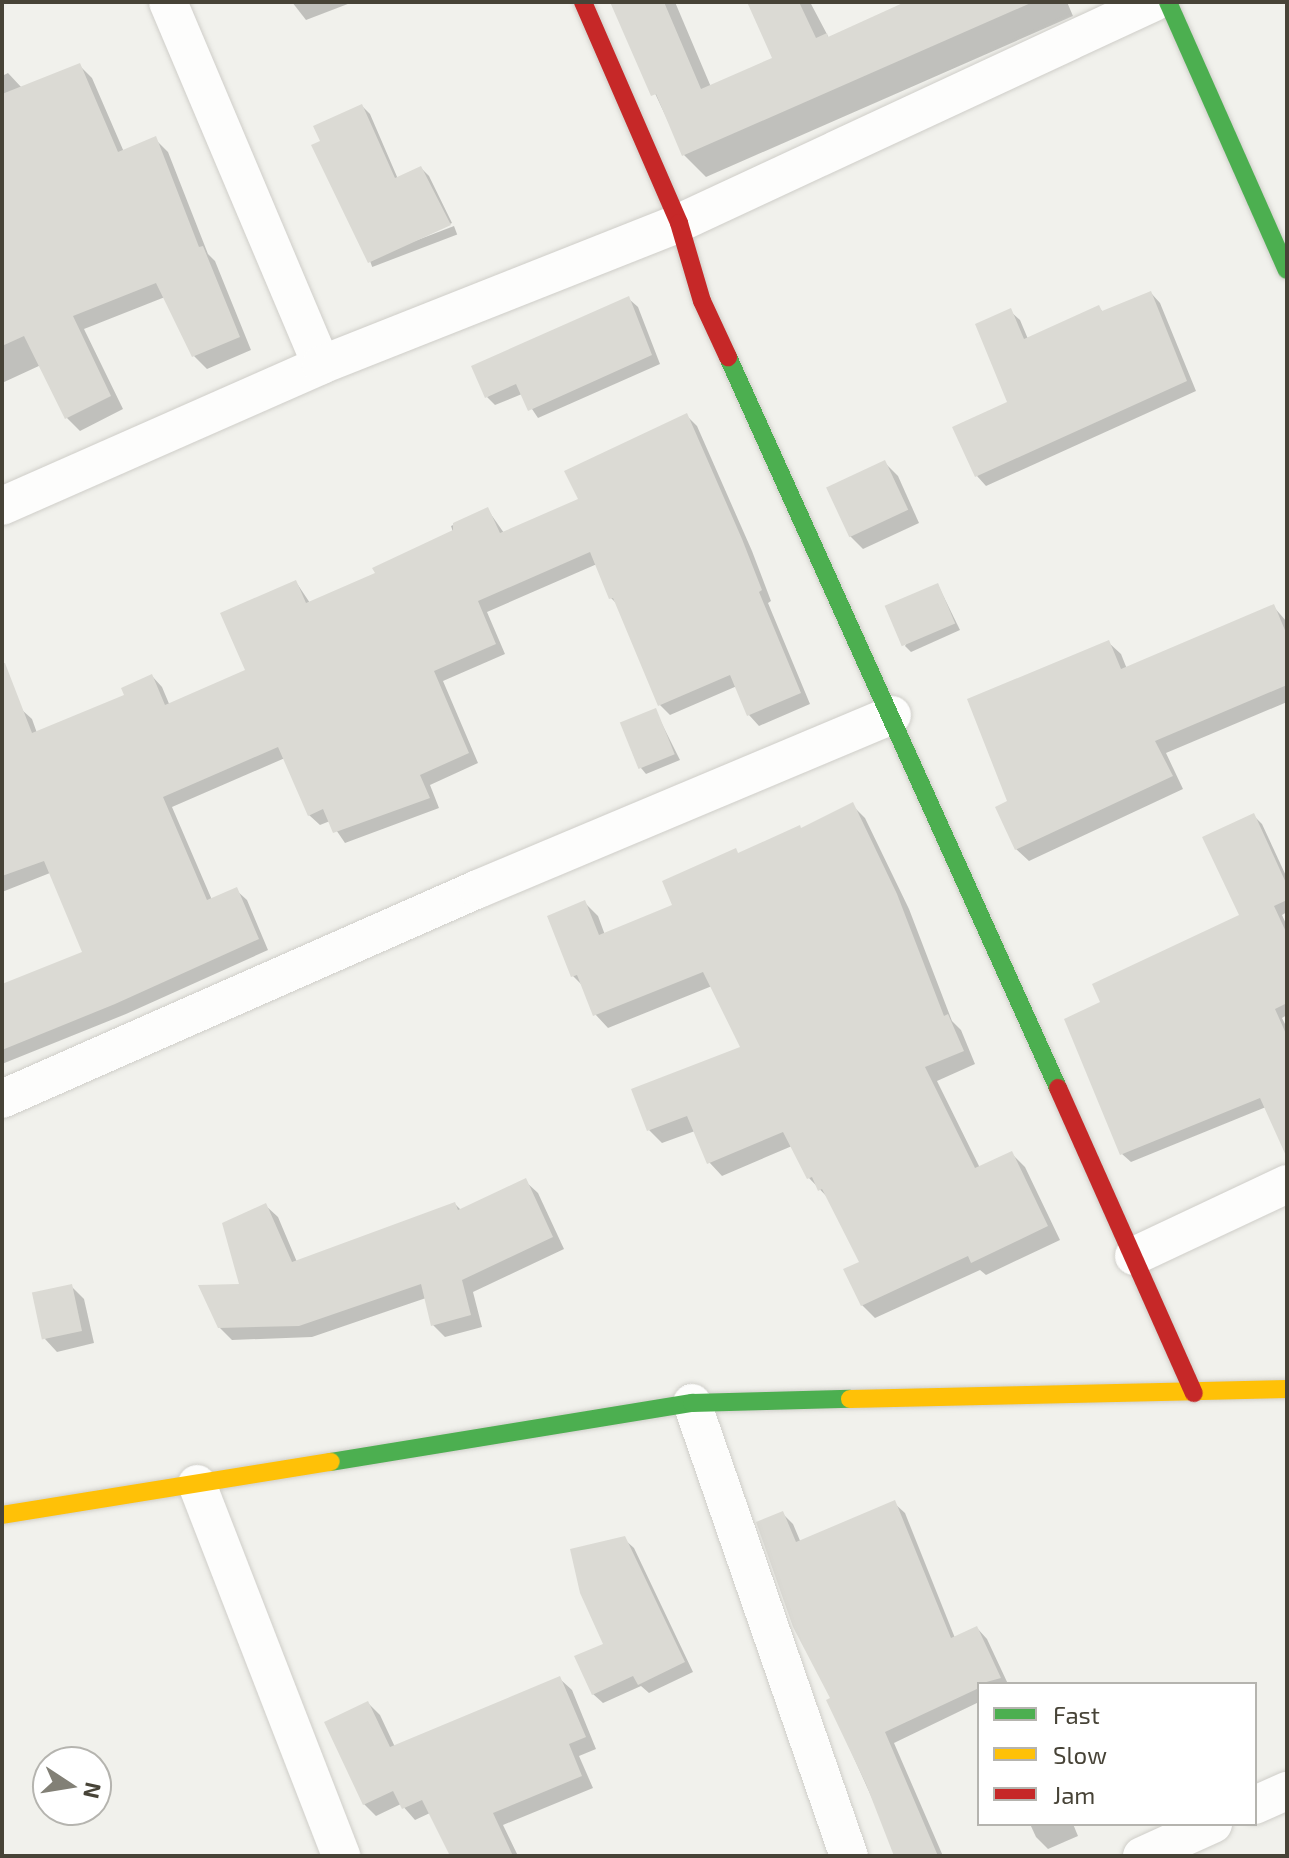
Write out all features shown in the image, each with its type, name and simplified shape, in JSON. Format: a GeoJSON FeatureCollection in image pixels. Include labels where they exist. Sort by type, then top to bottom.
{"type":"FeatureCollection","features":[{"type":"Feature","properties":{"kind":"street"},"geometry":{"type":"LineString","coordinates":[[168,2],[321,365]]}},
{"type":"Feature","properties":{"kind":"street"},"geometry":{"type":"LineString","coordinates":[[583,2],[679,223],[702,301],[892,715],[1194,1393]]}},
{"type":"Feature","properties":{"kind":"street"},"geometry":{"type":"LineString","coordinates":[[2,506],[321,365],[679,223],[1154,2]]}},
{"type":"Feature","properties":{"kind":"street"},"geometry":{"type":"LineString","coordinates":[[1168,2],[1287,270]]}},
{"type":"Feature","properties":{"kind":"street"},"geometry":{"type":"LineString","coordinates":[[2,1099],[478,889],[892,715]]}},
{"type":"Feature","properties":{"kind":"street"},"geometry":{"type":"LineString","coordinates":[[1134,1256],[1287,1184]]}},
{"type":"Feature","properties":{"kind":"street"},"geometry":{"type":"LineString","coordinates":[[2,1515],[692,1403],[1287,1389]]}},
{"type":"Feature","properties":{"kind":"street"},"geometry":{"type":"LineString","coordinates":[[692,1403],[849,1856]]}},
{"type":"Feature","properties":{"kind":"street"},"geometry":{"type":"LineString","coordinates":[[197,1484],[341,1856]]}},
{"type":"Feature","properties":{"kind":"street"},"geometry":{"type":"LineString","coordinates":[[1257,1804],[1287,1791]]}},
{"type":"Feature","properties":{"kind":"street"},"geometry":{"type":"LineString","coordinates":[[1142,1856],[1209,1826]]}},
{"type":"Feature","properties":{"kind":"building"},"geometry":{"type":"Polygon","coordinates":[[[610,2],[664,2],[701,89],[772,58],[747,2],[799,2],[816,38],[827,33],[828,37],[905,2],[1033,2],[682,156],[656,94],[651,96],[610,2]]]}},
{"type":"Feature","properties":{"kind":"building"},"geometry":{"type":"Polygon","coordinates":[[[80,63],[118,152],[156,136],[199,247],[203,246],[240,337],[192,357],[156,283],[73,316],[111,396],[65,419],[24,336],[2,346],[2,94],[80,63]]]}},
{"type":"Feature","properties":{"kind":"building"},"geometry":{"type":"Polygon","coordinates":[[[362,104],[395,178],[421,166],[451,225],[368,263],[311,145],[320,141],[313,126],[362,104]]]}},
{"type":"Feature","properties":{"kind":"building"},"geometry":{"type":"Polygon","coordinates":[[[1151,291],[1187,381],[975,477],[952,427],[1007,402],[975,324],[1011,308],[1024,339],[1099,305],[1102,311],[1151,291]]]}},
{"type":"Feature","properties":{"kind":"building"},"geometry":{"type":"Polygon","coordinates":[[[629,296],[652,355],[528,411],[516,384],[485,398],[471,366],[629,296]]]}},
{"type":"Feature","properties":{"kind":"building"},"geometry":{"type":"Polygon","coordinates":[[[687,413],[742,539],[762,590],[759,592],[801,693],[747,716],[730,675],[658,706],[613,598],[609,599],[590,552],[478,601],[496,644],[434,671],[469,753],[420,775],[430,798],[333,833],[323,809],[308,816],[278,747],[163,797],[207,900],[237,887],[259,939],[115,1004],[2,1050],[2,984],[82,952],[44,861],[2,876],[2,663],[5,663],[32,733],[124,695],[121,688],[152,674],[165,705],[245,670],[220,613],[296,580],[306,603],[375,573],[372,568],[453,530],[453,523],[488,507],[500,533],[578,499],[564,471],[687,413]]]}},
{"type":"Feature","properties":{"kind":"building"},"geometry":{"type":"Polygon","coordinates":[[[885,460],[908,510],[849,537],[826,487],[885,460]]]}},
{"type":"Feature","properties":{"kind":"building"},"geometry":{"type":"Polygon","coordinates":[[[938,583],[955,624],[902,646],[885,606],[938,583]]]}},
{"type":"Feature","properties":{"kind":"building"},"geometry":{"type":"Polygon","coordinates":[[[1274,604],[1287,635],[1287,685],[1155,741],[1173,776],[1015,850],[995,807],[1007,801],[967,699],[1109,640],[1121,669],[1274,604]]]}},
{"type":"Feature","properties":{"kind":"building"},"geometry":{"type":"Polygon","coordinates":[[[656,708],[675,754],[639,769],[620,723],[656,708]]]}},
{"type":"Feature","properties":{"kind":"building"},"geometry":{"type":"Polygon","coordinates":[[[853,802],[897,894],[944,1016],[948,1014],[964,1051],[925,1067],[975,1168],[1012,1151],[1048,1226],[971,1263],[968,1256],[861,1306],[843,1269],[859,1262],[822,1189],[818,1191],[812,1177],[807,1179],[783,1132],[707,1164],[687,1116],[647,1131],[631,1089],[740,1047],[703,972],[593,1016],[577,975],[571,977],[547,916],[585,900],[599,935],[672,905],[662,881],[736,848],[738,853],[800,825],[801,828],[853,802]]]}},
{"type":"Feature","properties":{"kind":"building"},"geometry":{"type":"Polygon","coordinates":[[[1254,813],[1287,885],[1287,900],[1274,906],[1287,934],[1287,1003],[1275,1009],[1287,1036],[1287,1158],[1260,1098],[1120,1155],[1064,1019],[1100,1002],[1092,984],[1239,915],[1202,837],[1254,813]]]}},
{"type":"Feature","properties":{"kind":"building"},"geometry":{"type":"Polygon","coordinates":[[[526,1178],[553,1237],[462,1280],[471,1315],[431,1326],[421,1284],[299,1326],[218,1328],[198,1285],[239,1284],[222,1223],[266,1203],[292,1262],[455,1202],[458,1210],[526,1178]]]}},
{"type":"Feature","properties":{"kind":"building"},"geometry":{"type":"Polygon","coordinates":[[[72,1284],[82,1331],[42,1339],[32,1293],[72,1284]]]}},
{"type":"Feature","properties":{"kind":"building"},"geometry":{"type":"Polygon","coordinates":[[[895,1500],[951,1638],[977,1626],[1001,1678],[977,1682],[977,1689],[885,1732],[938,1856],[894,1856],[866,1784],[826,1700],[830,1698],[793,1627],[756,1522],[783,1511],[796,1542],[895,1500]]]}},
{"type":"Feature","properties":{"kind":"building"},"geometry":{"type":"Polygon","coordinates":[[[625,1536],[685,1662],[638,1685],[633,1676],[592,1695],[574,1656],[603,1644],[580,1593],[570,1549],[625,1536]]]}},
{"type":"Feature","properties":{"kind":"building"},"geometry":{"type":"Polygon","coordinates":[[[560,1676],[586,1737],[569,1744],[582,1776],[493,1813],[513,1856],[450,1856],[422,1800],[402,1809],[393,1791],[363,1805],[324,1722],[368,1701],[390,1747],[560,1676]]]}},
{"type":"Feature","properties":{"kind":"traffic: fast"},"geometry":{"type":"LineString","coordinates":[[1168,2],[1287,270]]}},
{"type":"Feature","properties":{"kind":"traffic: fast"},"geometry":{"type":"LineString","coordinates":[[728,357],[1058,1088]]}},
{"type":"Feature","properties":{"kind":"traffic: fast"},"geometry":{"type":"LineString","coordinates":[[331,1462],[692,1403],[850,1399]]}},
{"type":"Feature","properties":{"kind":"traffic: slow"},"geometry":{"type":"LineString","coordinates":[[850,1399],[1287,1389]]}},
{"type":"Feature","properties":{"kind":"traffic: slow"},"geometry":{"type":"LineString","coordinates":[[2,1515],[331,1462]]}},
{"type":"Feature","properties":{"kind":"traffic: jam"},"geometry":{"type":"LineString","coordinates":[[583,2],[679,223],[702,301],[728,357]]}},
{"type":"Feature","properties":{"kind":"traffic: jam"},"geometry":{"type":"LineString","coordinates":[[1058,1088],[1194,1393]]}}]}
